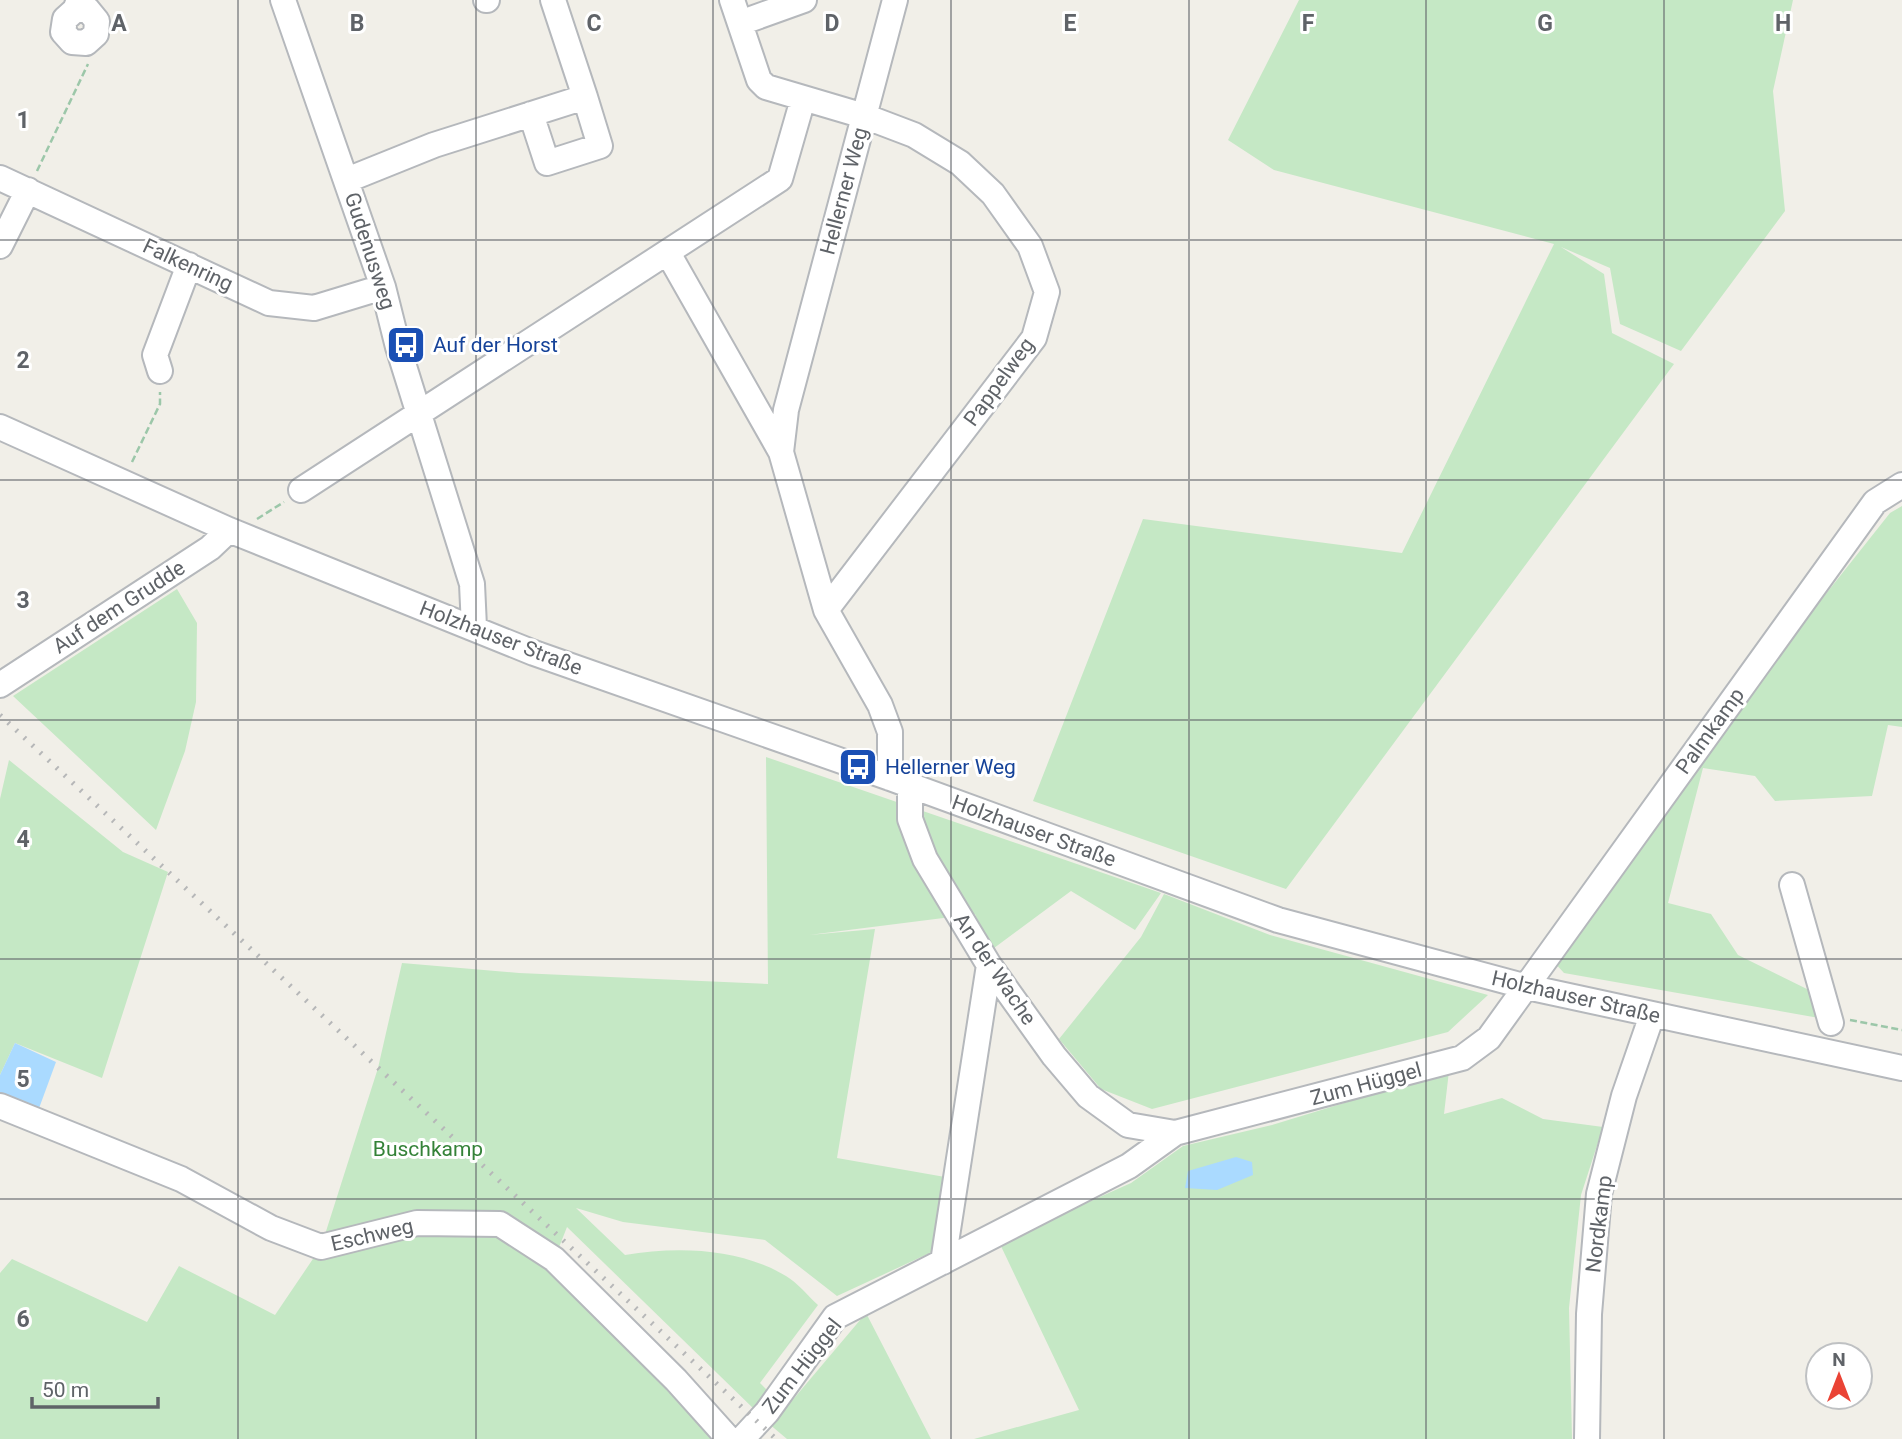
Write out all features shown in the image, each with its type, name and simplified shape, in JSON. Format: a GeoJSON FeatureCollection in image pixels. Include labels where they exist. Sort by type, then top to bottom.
{"type":"FeatureCollection","features":[{"type":"Feature","properties":{"kind":"street","name":"Gudenusweg"},"geometry":{"type":"LineString","coordinates":[[283,0],[383,287],[472,583],[474,627]]}},
{"type":"Feature","properties":{"kind":"street"},"geometry":{"type":"LineString","coordinates":[[531,114],[547,163],[600,146],[553,0]]}},
{"type":"Feature","properties":{"kind":"street"},"geometry":{"type":"LineString","coordinates":[[736,11],[804,0]]}},
{"type":"Feature","properties":{"kind":"street","name":"Hellerner Weg"},"geometry":{"type":"LineString","coordinates":[[895,0],[786,410],[781,452],[827,610],[880,705],[890,732],[900,782]]}},
{"type":"Feature","properties":{"kind":"street"},"geometry":{"type":"LineString","coordinates":[[77,5],[88,10],[97,21],[96,34],[86,43]]}},
{"type":"Feature","properties":{"kind":"street","name":"Pappelweg"},"geometry":{"type":"LineString","coordinates":[[736,11],[760,80],[766,87],[864,116],[914,135],[960,163],[985,186],[1030,246],[1047,292],[1034,338],[827,610]]}},
{"type":"Feature","properties":{"kind":"street"},"geometry":{"type":"LineString","coordinates":[[347,180],[434,145],[585,97]]}},
{"type":"Feature","properties":{"kind":"street"},"geometry":{"type":"LineString","coordinates":[[301,490],[780,179],[803,99]]}},
{"type":"Feature","properties":{"kind":"street","name":"Falkenring"},"geometry":{"type":"LineString","coordinates":[[0,177],[269,303],[314,308],[383,287]]}},
{"type":"Feature","properties":{"kind":"street"},"geometry":{"type":"LineString","coordinates":[[0,246],[28,190]]}},
{"type":"Feature","properties":{"kind":"street"},"geometry":{"type":"LineString","coordinates":[[668,253],[781,452]]}},
{"type":"Feature","properties":{"kind":"street"},"geometry":{"type":"LineString","coordinates":[[159,371],[155,355],[189,265]]}},
{"type":"Feature","properties":{"kind":"street","name":"Holzhauser Straße"},"geometry":{"type":"LineString","coordinates":[[0,427],[229,530],[534,653],[900,782],[1278,920],[1527,987],[1902,1068]]}},
{"type":"Feature","properties":{"kind":"street","name":"Palmkamp"},"geometry":{"type":"LineString","coordinates":[[1527,987],[1875,502],[1902,485]]}},
{"type":"Feature","properties":{"kind":"street","name":"Auf dem Grudde"},"geometry":{"type":"LineString","coordinates":[[2,680],[209,548],[229,530]]}},
{"type":"Feature","properties":{"kind":"street","name":"An der Wache"},"geometry":{"type":"LineString","coordinates":[[900,782],[925,859],[989,965],[1054,1056],[1088,1096],[1128,1125]]}},
{"type":"Feature","properties":{"kind":"street"},"geometry":{"type":"LineString","coordinates":[[1792,885],[1831,1023]]}},
{"type":"Feature","properties":{"kind":"street"},"geometry":{"type":"LineString","coordinates":[[943,1262],[989,965]]}},
{"type":"Feature","properties":{"kind":"street","name":"Zum Hüggel"},"geometry":{"type":"LineString","coordinates":[[742,1439],[767,1412],[835,1317],[1129,1166],[1175,1133],[1462,1058],[1489,1038],[1527,987]]}},
{"type":"Feature","properties":{"kind":"street","name":"Nordkamp"},"geometry":{"type":"LineString","coordinates":[[1587,1439],[1589,1314],[1599,1194],[1624,1097],[1652,1015]]}},
{"type":"Feature","properties":{"kind":"street","name":"Eschweg"},"geometry":{"type":"LineString","coordinates":[[0,1106],[181,1179],[271,1228],[321,1247],[417,1223],[500,1224],[554,1259],[676,1380],[729,1439]]}},
{"type":"Feature","properties":{"kind":"street","name":"Zum Hüggel"},"geometry":{"type":"LineString","coordinates":[[1128,1125],[1175,1133]]}},
{"type":"Feature","properties":{"kind":"path"},"geometry":{"type":"LineString","coordinates":[[28,190],[88,63],[86,43]]}},
{"type":"Feature","properties":{"kind":"path"},"geometry":{"type":"LineString","coordinates":[[121,482],[160,404],[159,371]]}},
{"type":"Feature","properties":{"kind":"path"},"geometry":{"type":"LineString","coordinates":[[229,530],[250,526],[301,490]]}},
{"type":"Feature","properties":{"kind":"path"},"geometry":{"type":"LineString","coordinates":[[1831,1023],[1849,1020],[1902,1030]]}},
{"type":"Feature","properties":{"kind":"green space"},"geometry":{"type":"Polygon","coordinates":[[[1299,0],[1793,0],[1773,91],[1785,211],[1681,351],[1620,324],[1610,268],[1561,247],[1604,274],[1612,333],[1674,364],[1286,889],[1033,801],[1143,519],[1402,553],[1554,244],[1274,170],[1228,140],[1299,0]]]}},
{"type":"Feature","properties":{"kind":"green space"},"geometry":{"type":"Polygon","coordinates":[[[1902,506],[1902,727],[1888,725],[1872,796],[1775,801],[1755,776],[1703,768],[1668,903],[1711,914],[1738,955],[1815,993],[1819,1018],[1564,973],[1553,961],[1748,692],[1890,513],[1902,506]]]}},
{"type":"Feature","properties":{"kind":"green space"},"geometry":{"type":"Polygon","coordinates":[[[177,589],[197,623],[196,702],[185,751],[156,830],[13,696],[177,589]]]}},
{"type":"Feature","properties":{"kind":"green space","name":"Buschkamp"},"geometry":{"type":"Polygon","coordinates":[[[766,757],[1161,893],[1135,930],[1071,891],[990,951],[975,914],[809,935],[875,929],[837,1158],[945,1177],[932,1252],[837,1296],[765,1240],[623,1222],[576,1208],[625,1255],[687,1250],[748,1260],[786,1276],[818,1305],[760,1383],[769,1392],[756,1411],[567,1227],[554,1260],[729,1439],[0,1439],[0,1273],[12,1259],[147,1322],[179,1266],[275,1315],[321,1247],[378,1068],[402,963],[519,973],[768,984],[766,757]]]}},
{"type":"Feature","properties":{"kind":"green space"},"geometry":{"type":"Polygon","coordinates":[[[9,760],[123,852],[168,872],[102,1078],[15,1043],[0,1075],[0,799],[9,760]]]}},
{"type":"Feature","properties":{"kind":"green space"},"geometry":{"type":"Polygon","coordinates":[[[1164,894],[1270,935],[1488,995],[1448,1032],[1152,1109],[1101,1089],[1059,1039],[1141,937],[1164,894]]]}},
{"type":"Feature","properties":{"kind":"green space"},"geometry":{"type":"Polygon","coordinates":[[[1449,1071],[1444,1114],[1502,1098],[1543,1119],[1603,1127],[1581,1195],[1569,1308],[1572,1439],[974,1439],[1079,1410],[999,1242],[1131,1183],[1183,1146],[1272,1125],[1449,1071]]]}},
{"type":"Feature","properties":{"kind":"green space"},"geometry":{"type":"Polygon","coordinates":[[[866,1313],[931,1439],[787,1439],[768,1423],[785,1409],[866,1313]]]}},
{"type":"Feature","properties":{"kind":"water"},"geometry":{"type":"Polygon","coordinates":[[[15,1043],[56,1062],[38,1111],[0,1098],[0,1075],[15,1043]]]}},
{"type":"Feature","properties":{"kind":"water"},"geometry":{"type":"Polygon","coordinates":[[[1236,1157],[1252,1162],[1253,1175],[1217,1190],[1185,1188],[1188,1171],[1236,1157]]]}},
{"type":"Feature","properties":{"kind":"railway"},"geometry":{"type":"LineString","coordinates":[[0,715],[776,1439]]}},
{"type":"Feature","properties":{"kind":"place","name":"Auf der Horst"},"geometry":{"type":"Point","coordinates":[406,345]}},
{"type":"Feature","properties":{"kind":"place","name":"Hellerner Weg"},"geometry":{"type":"Point","coordinates":[858,767]}}]}
